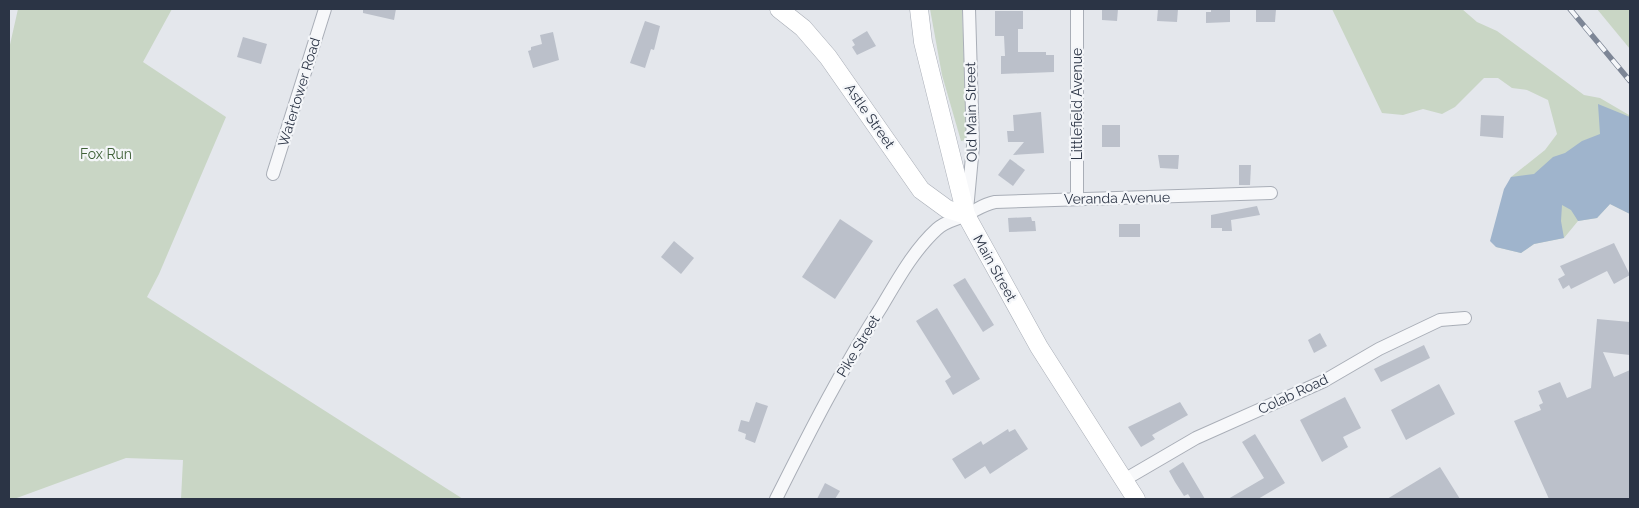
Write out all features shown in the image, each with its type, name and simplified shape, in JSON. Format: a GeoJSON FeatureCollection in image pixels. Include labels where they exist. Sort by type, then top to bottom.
{"type":"FeatureCollection","features":[{"type":"Feature","properties":{"kind":"main road","name":"Astle Street"},"geometry":{"type":"LineString","coordinates":[[779,9],[808,33],[828,57],[921,190],[947,209],[966,215]]}},
{"type":"Feature","properties":{"kind":"main road","name":"Main Street"},"geometry":{"type":"LineString","coordinates":[[919,9],[922,42],[966,215],[1040,346],[1136,499]]}},
{"type":"Feature","properties":{"kind":"street","name":"Watertower Road"},"geometry":{"type":"LineString","coordinates":[[273,174],[325,9]]}},
{"type":"Feature","properties":{"kind":"street","name":"Old Main Street"},"geometry":{"type":"LineString","coordinates":[[966,215],[971,188],[973,146],[969,9]]}},
{"type":"Feature","properties":{"kind":"street","name":"Littlefield Avenue"},"geometry":{"type":"LineString","coordinates":[[1077,9],[1077,198]]}},
{"type":"Feature","properties":{"kind":"street","name":"Veranda Avenue"},"geometry":{"type":"LineString","coordinates":[[966,215],[982,204],[995,202],[1270,193]]}},
{"type":"Feature","properties":{"kind":"street","name":"Pike Street"},"geometry":{"type":"LineString","coordinates":[[776,499],[846,364],[909,263],[938,228],[955,218],[966,215]]}},
{"type":"Feature","properties":{"kind":"street","name":"Colab Road"},"geometry":{"type":"LineString","coordinates":[[1124,480],[1196,438],[1324,381],[1380,349],[1440,320],[1465,318]]}},
{"type":"Feature","properties":{"kind":"green space","name":"Fox Run"},"geometry":{"type":"Polygon","coordinates":[[[18,9],[172,9],[143,62],[226,117],[159,274],[147,297],[463,499],[181,499],[183,460],[126,458],[14,499],[9,499],[9,49],[18,9]]]}},
{"type":"Feature","properties":{"kind":"green space"},"geometry":{"type":"Polygon","coordinates":[[[930,9],[962,9],[967,140],[961,141],[942,75],[930,9]]]}},
{"type":"Feature","properties":{"kind":"green space"},"geometry":{"type":"Polygon","coordinates":[[[1332,9],[1462,9],[1477,22],[1497,31],[1584,95],[1600,98],[1629,115],[1630,214],[1610,204],[1597,218],[1578,221],[1564,238],[1534,244],[1521,253],[1496,247],[1511,177],[1545,150],[1557,134],[1548,100],[1527,90],[1512,88],[1498,78],[1484,78],[1455,107],[1442,114],[1423,109],[1403,115],[1382,113],[1332,9]]]}},
{"type":"Feature","properties":{"kind":"green space"},"geometry":{"type":"Polygon","coordinates":[[[1597,9],[1630,9],[1630,49],[1597,9]]]}},
{"type":"Feature","properties":{"kind":"water"},"geometry":{"type":"Polygon","coordinates":[[[1598,104],[1630,117],[1630,214],[1610,204],[1597,218],[1578,221],[1571,210],[1562,205],[1561,221],[1564,238],[1534,244],[1521,253],[1496,247],[1490,241],[1504,189],[1511,177],[1534,174],[1553,157],[1565,153],[1582,141],[1600,134],[1598,104]]]}},
{"type":"Feature","properties":{"kind":"building"},"geometry":{"type":"Polygon","coordinates":[[[363,9],[396,9],[394,20],[363,13],[363,9]]]}},
{"type":"Feature","properties":{"kind":"building"},"geometry":{"type":"Polygon","coordinates":[[[1102,9],[1118,9],[1117,21],[1102,20],[1102,9]]]}},
{"type":"Feature","properties":{"kind":"building"},"geometry":{"type":"Polygon","coordinates":[[[1158,9],[1178,9],[1177,22],[1157,21],[1158,9]]]}},
{"type":"Feature","properties":{"kind":"building"},"geometry":{"type":"Polygon","coordinates":[[[1211,9],[1230,9],[1230,22],[1206,23],[1206,12],[1211,12],[1211,9]]]}},
{"type":"Feature","properties":{"kind":"building"},"geometry":{"type":"Polygon","coordinates":[[[1256,9],[1276,9],[1275,22],[1256,22],[1256,9]]]}},
{"type":"Feature","properties":{"kind":"building"},"geometry":{"type":"Polygon","coordinates":[[[995,11],[1023,11],[1023,29],[1018,29],[1018,52],[1046,52],[1046,55],[1054,55],[1054,72],[1001,74],[1001,56],[1005,56],[1004,36],[995,36],[995,11]]]}},
{"type":"Feature","properties":{"kind":"building"},"geometry":{"type":"Polygon","coordinates":[[[645,21],[660,26],[654,50],[651,49],[645,68],[630,63],[645,21]]]}},
{"type":"Feature","properties":{"kind":"building"},"geometry":{"type":"Polygon","coordinates":[[[867,31],[876,46],[857,55],[852,47],[855,45],[852,40],[867,31]]]}},
{"type":"Feature","properties":{"kind":"building"},"geometry":{"type":"Polygon","coordinates":[[[553,32],[559,60],[533,68],[528,51],[531,50],[531,47],[542,44],[540,35],[553,32]]]}},
{"type":"Feature","properties":{"kind":"building"},"geometry":{"type":"Polygon","coordinates":[[[243,37],[267,44],[261,64],[237,57],[243,37]]]}},
{"type":"Feature","properties":{"kind":"building"},"geometry":{"type":"Polygon","coordinates":[[[1041,112],[1044,153],[1013,155],[1024,142],[1008,142],[1007,131],[1014,131],[1013,115],[1041,112]]]}},
{"type":"Feature","properties":{"kind":"building"},"geometry":{"type":"Polygon","coordinates":[[[1481,115],[1504,116],[1503,138],[1480,136],[1481,115]]]}},
{"type":"Feature","properties":{"kind":"building"},"geometry":{"type":"Polygon","coordinates":[[[1102,125],[1120,125],[1120,147],[1102,147],[1102,125]]]}},
{"type":"Feature","properties":{"kind":"building"},"geometry":{"type":"Polygon","coordinates":[[[1158,155],[1179,155],[1178,169],[1160,168],[1158,155]]]}},
{"type":"Feature","properties":{"kind":"building"},"geometry":{"type":"Polygon","coordinates":[[[1010,159],[1025,170],[1013,186],[998,175],[1010,159]]]}},
{"type":"Feature","properties":{"kind":"building"},"geometry":{"type":"Polygon","coordinates":[[[1239,165],[1251,165],[1250,185],[1239,185],[1239,165]]]}},
{"type":"Feature","properties":{"kind":"building"},"geometry":{"type":"Polygon","coordinates":[[[1257,206],[1260,215],[1231,220],[1232,231],[1222,231],[1222,228],[1211,228],[1211,215],[1257,206]]]}},
{"type":"Feature","properties":{"kind":"building"},"geometry":{"type":"Polygon","coordinates":[[[1031,217],[1032,221],[1035,221],[1036,231],[1009,232],[1008,218],[1031,217]]]}},
{"type":"Feature","properties":{"kind":"building"},"geometry":{"type":"Polygon","coordinates":[[[840,219],[873,241],[835,299],[802,277],[840,219]]]}},
{"type":"Feature","properties":{"kind":"building"},"geometry":{"type":"Polygon","coordinates":[[[1119,224],[1140,224],[1140,237],[1119,237],[1119,224]]]}},
{"type":"Feature","properties":{"kind":"building"},"geometry":{"type":"Polygon","coordinates":[[[674,241],[694,258],[681,274],[661,257],[674,241]]]}},
{"type":"Feature","properties":{"kind":"building"},"geometry":{"type":"Polygon","coordinates":[[[1614,243],[1630,275],[1614,284],[1607,271],[1571,289],[1569,285],[1563,289],[1558,279],[1565,275],[1560,266],[1614,243]]]}},
{"type":"Feature","properties":{"kind":"building"},"geometry":{"type":"Polygon","coordinates":[[[965,278],[994,325],[983,332],[953,285],[965,278]]]}},
{"type":"Feature","properties":{"kind":"building"},"geometry":{"type":"Polygon","coordinates":[[[937,308],[980,379],[953,395],[945,381],[951,377],[916,321],[937,308]]]}},
{"type":"Feature","properties":{"kind":"building"},"geometry":{"type":"Polygon","coordinates":[[[1597,319],[1630,322],[1630,355],[1603,352],[1614,377],[1630,370],[1630,499],[1549,499],[1514,421],[1541,410],[1539,405],[1543,403],[1538,391],[1560,382],[1567,398],[1591,388],[1597,319]]]}},
{"type":"Feature","properties":{"kind":"building"},"geometry":{"type":"Polygon","coordinates":[[[1320,333],[1327,346],[1314,353],[1308,340],[1320,333]]]}},
{"type":"Feature","properties":{"kind":"building"},"geometry":{"type":"Polygon","coordinates":[[[1424,345],[1430,358],[1381,382],[1374,369],[1424,345]]]}},
{"type":"Feature","properties":{"kind":"building"},"geometry":{"type":"Polygon","coordinates":[[[1439,384],[1455,414],[1406,440],[1391,410],[1439,384]]]}},
{"type":"Feature","properties":{"kind":"building"},"geometry":{"type":"Polygon","coordinates":[[[1345,397],[1361,428],[1343,437],[1348,447],[1322,462],[1300,420],[1345,397]]]}},
{"type":"Feature","properties":{"kind":"building"},"geometry":{"type":"Polygon","coordinates":[[[756,402],[768,406],[755,443],[745,439],[746,434],[738,431],[741,420],[749,422],[756,402]]]}},
{"type":"Feature","properties":{"kind":"building"},"geometry":{"type":"Polygon","coordinates":[[[1180,402],[1188,415],[1152,435],[1155,439],[1141,447],[1128,427],[1180,402]]]}},
{"type":"Feature","properties":{"kind":"building"},"geometry":{"type":"Polygon","coordinates":[[[1008,429],[1009,432],[1015,429],[1028,449],[990,474],[985,466],[965,479],[952,459],[981,441],[983,445],[1008,429]]]}},
{"type":"Feature","properties":{"kind":"building"},"geometry":{"type":"Polygon","coordinates":[[[1255,434],[1285,483],[1258,499],[1228,499],[1264,478],[1242,442],[1255,434]]]}},
{"type":"Feature","properties":{"kind":"building"},"geometry":{"type":"Polygon","coordinates":[[[1183,462],[1205,499],[1191,499],[1188,494],[1184,496],[1175,482],[1169,471],[1183,462]]]}},
{"type":"Feature","properties":{"kind":"building"},"geometry":{"type":"Polygon","coordinates":[[[1440,467],[1460,499],[1387,499],[1440,467]]]}},
{"type":"Feature","properties":{"kind":"building"},"geometry":{"type":"Polygon","coordinates":[[[825,483],[840,491],[835,499],[817,499],[825,483]]]}},
{"type":"Feature","properties":{"kind":"railway"},"geometry":{"type":"LineString","coordinates":[[1570,9],[1630,81]]}}]}
